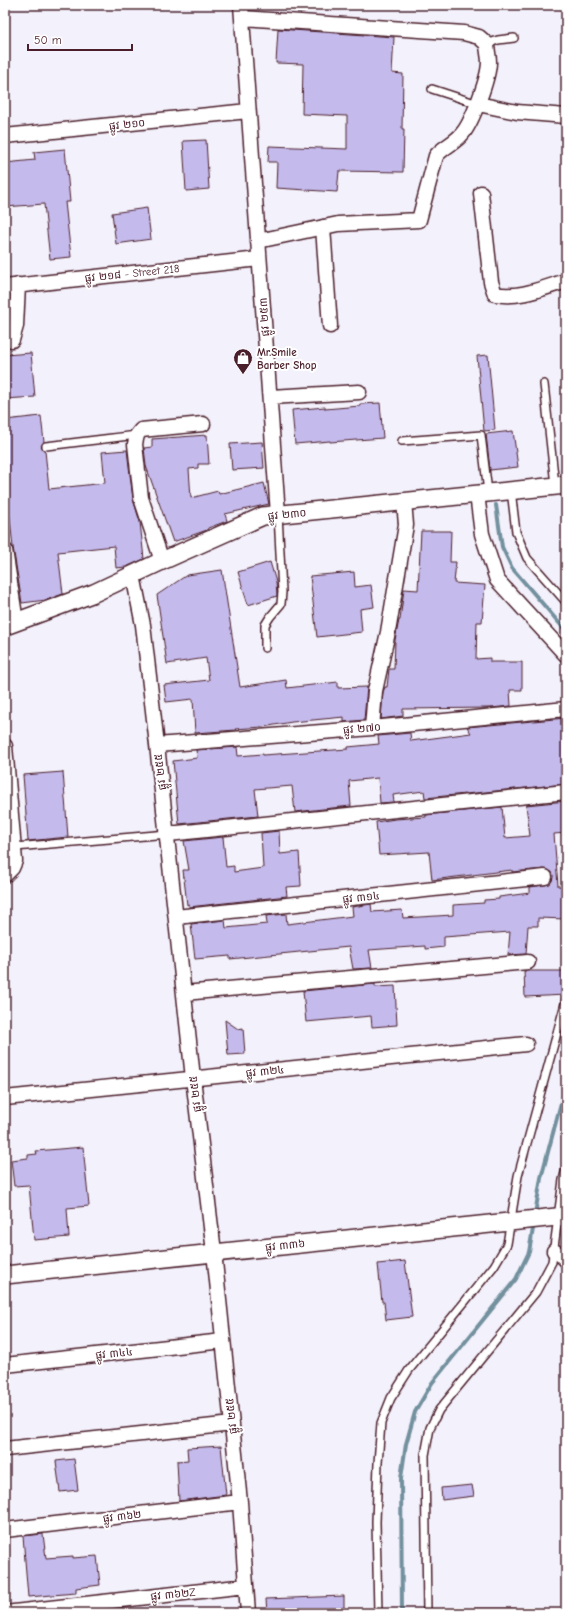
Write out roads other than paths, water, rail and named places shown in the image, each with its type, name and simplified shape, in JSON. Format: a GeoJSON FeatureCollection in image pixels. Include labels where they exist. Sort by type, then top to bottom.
{"type":"FeatureCollection","features":[{"type":"Feature","properties":{"kind":"street"},"geometry":{"type":"LineString","coordinates":[[241,12],[464,33],[479,37],[487,44],[489,64],[478,104],[467,127],[461,136],[440,151],[436,156],[419,220],[338,224],[258,241]]}},
{"type":"Feature","properties":{"kind":"street","name":"ផ្លូវ ២៥៣"},"geometry":{"type":"LineString","coordinates":[[241,12],[278,514]]}},
{"type":"Feature","properties":{"kind":"street"},"geometry":{"type":"LineString","coordinates":[[478,104],[517,112],[566,116]]}},
{"type":"Feature","properties":{"kind":"street","name":"ផ្លូវ ២១០"},"geometry":{"type":"LineString","coordinates":[[5,136],[248,111]]}},
{"type":"Feature","properties":{"kind":"street"},"geometry":{"type":"LineString","coordinates":[[481,193],[491,282],[495,294],[506,296],[520,295],[566,281]]}},
{"type":"Feature","properties":{"kind":"street"},"geometry":{"type":"LineString","coordinates":[[323,227],[330,326]]}},
{"type":"Feature","properties":{"kind":"street","name":"ផ្លូវ ២១៨ - Street 218"},"geometry":{"type":"LineString","coordinates":[[12,286],[259,259]]}},
{"type":"Feature","properties":{"kind":"street"},"geometry":{"type":"LineString","coordinates":[[12,286],[16,326],[12,340]]}},
{"type":"Feature","properties":{"kind":"street"},"geometry":{"type":"LineString","coordinates":[[270,397],[359,392]]}},
{"type":"Feature","properties":{"kind":"street"},"geometry":{"type":"LineString","coordinates":[[162,561],[141,498],[135,444],[137,435],[141,430],[202,424]]}},
{"type":"Feature","properties":{"kind":"street","name":"ផ្លូវ ២៣០"},"geometry":{"type":"LineString","coordinates":[[10,624],[65,605],[133,576],[162,561],[263,516],[561,485]]}},
{"type":"Feature","properties":{"kind":"street"},"geometry":{"type":"LineString","coordinates":[[483,493],[482,534],[497,580],[566,656]]}},
{"type":"Feature","properties":{"kind":"street"},"geometry":{"type":"LineString","coordinates":[[372,728],[375,691],[388,632],[406,525],[404,501]]}},
{"type":"Feature","properties":{"kind":"street"},"geometry":{"type":"LineString","coordinates":[[5,550],[10,624]]}},
{"type":"Feature","properties":{"kind":"street","name":"ផ្លូវ ២៥៥"},"geometry":{"type":"LineString","coordinates":[[133,576],[143,625],[168,834],[193,1078],[224,1340],[240,1502],[248,1613]]}},
{"type":"Feature","properties":{"kind":"street","name":"ផ្លូវ ២៧០"},"geometry":{"type":"LineString","coordinates":[[157,745],[372,728],[566,709]]}},
{"type":"Feature","properties":{"kind":"street"},"geometry":{"type":"LineString","coordinates":[[5,746],[15,847],[15,861],[12,868],[5,875]]}},
{"type":"Feature","properties":{"kind":"street"},"geometry":{"type":"LineString","coordinates":[[168,834],[566,792]]}},
{"type":"Feature","properties":{"kind":"street","name":"ផ្លូវ ៣១៤"},"geometry":{"type":"LineString","coordinates":[[176,917],[545,877]]}},
{"type":"Feature","properties":{"kind":"street"},"geometry":{"type":"LineString","coordinates":[[184,993],[528,962]]}},
{"type":"Feature","properties":{"kind":"street","name":"ផ្លូវ ៣២៤"},"geometry":{"type":"LineString","coordinates":[[5,1098],[526,1044]]}},
{"type":"Feature","properties":{"kind":"street","name":"ផ្លូវ ៣៣៦"},"geometry":{"type":"LineString","coordinates":[[5,1275],[560,1216]]}},
{"type":"Feature","properties":{"kind":"street"},"geometry":{"type":"LineString","coordinates":[[554,1251],[566,1260]]}},
{"type":"Feature","properties":{"kind":"street","name":"ផ្លូវ ៣៤៤"},"geometry":{"type":"LineString","coordinates":[[5,1365],[224,1340]]}},
{"type":"Feature","properties":{"kind":"street"},"geometry":{"type":"LineString","coordinates":[[5,1449],[232,1424]]}},
{"type":"Feature","properties":{"kind":"street","name":"ផ្លូវ ៣៦២"},"geometry":{"type":"LineString","coordinates":[[5,1530],[240,1502]]}},
{"type":"Feature","properties":{"kind":"street","name":"ផ្លូវ ៣៦២Z"},"geometry":{"type":"LineString","coordinates":[[5,1613],[246,1586]]}},
{"type":"Feature","properties":{"kind":"lane"},"geometry":{"type":"LineString","coordinates":[[487,44],[498,40],[514,38]]}},
{"type":"Feature","properties":{"kind":"lane"},"geometry":{"type":"LineString","coordinates":[[432,89],[478,104]]}},
{"type":"Feature","properties":{"kind":"lane"},"geometry":{"type":"LineString","coordinates":[[544,384],[561,485]]}},
{"type":"Feature","properties":{"kind":"lane"},"geometry":{"type":"LineString","coordinates":[[46,446],[137,435]]}},
{"type":"Feature","properties":{"kind":"lane"},"geometry":{"type":"LineString","coordinates":[[402,441],[481,435],[483,493]]}},
{"type":"Feature","properties":{"kind":"lane"},"geometry":{"type":"LineString","coordinates":[[511,490],[516,532],[527,558],[566,602]]}},
{"type":"Feature","properties":{"kind":"lane","name":"ផ្លូវ ២៥៣"},"geometry":{"type":"LineString","coordinates":[[265,648],[265,625],[281,604],[282,592],[278,514]]}},
{"type":"Feature","properties":{"kind":"lane"},"geometry":{"type":"LineString","coordinates":[[15,847],[168,834]]}},
{"type":"Feature","properties":{"kind":"lane"},"geometry":{"type":"LineString","coordinates":[[378,1613],[376,1522],[381,1423],[391,1398],[408,1370],[494,1266],[507,1244],[516,1220],[518,1176],[566,1000]]}},
{"type":"Feature","properties":{"kind":"lane"},"geometry":{"type":"LineString","coordinates":[[427,1613],[425,1455],[430,1428],[439,1410],[536,1292],[552,1262],[560,1216],[563,1180],[566,1169]]}},
{"type":"Feature","properties":{"kind":"lane"},"geometry":{"type":"LineString","coordinates":[[451,1613],[513,1613]]}},
{"type":"Feature","properties":{"kind":"waterway"},"geometry":{"type":"LineString","coordinates":[[496,505],[502,547],[512,568],[566,631]]}},
{"type":"Feature","properties":{"kind":"waterway"},"geometry":{"type":"LineString","coordinates":[[535,1214],[541,1178],[566,1084]]}},
{"type":"Feature","properties":{"kind":"waterway"},"geometry":{"type":"LineString","coordinates":[[402,1613],[401,1478],[406,1444],[415,1412],[432,1383],[516,1279],[529,1252],[534,1223]]}},
{"type":"Feature","properties":{"kind":"place","name":"Mr.Smile Barber Shop"},"geometry":{"type":"Point","coordinates":[243,375]}}]}
